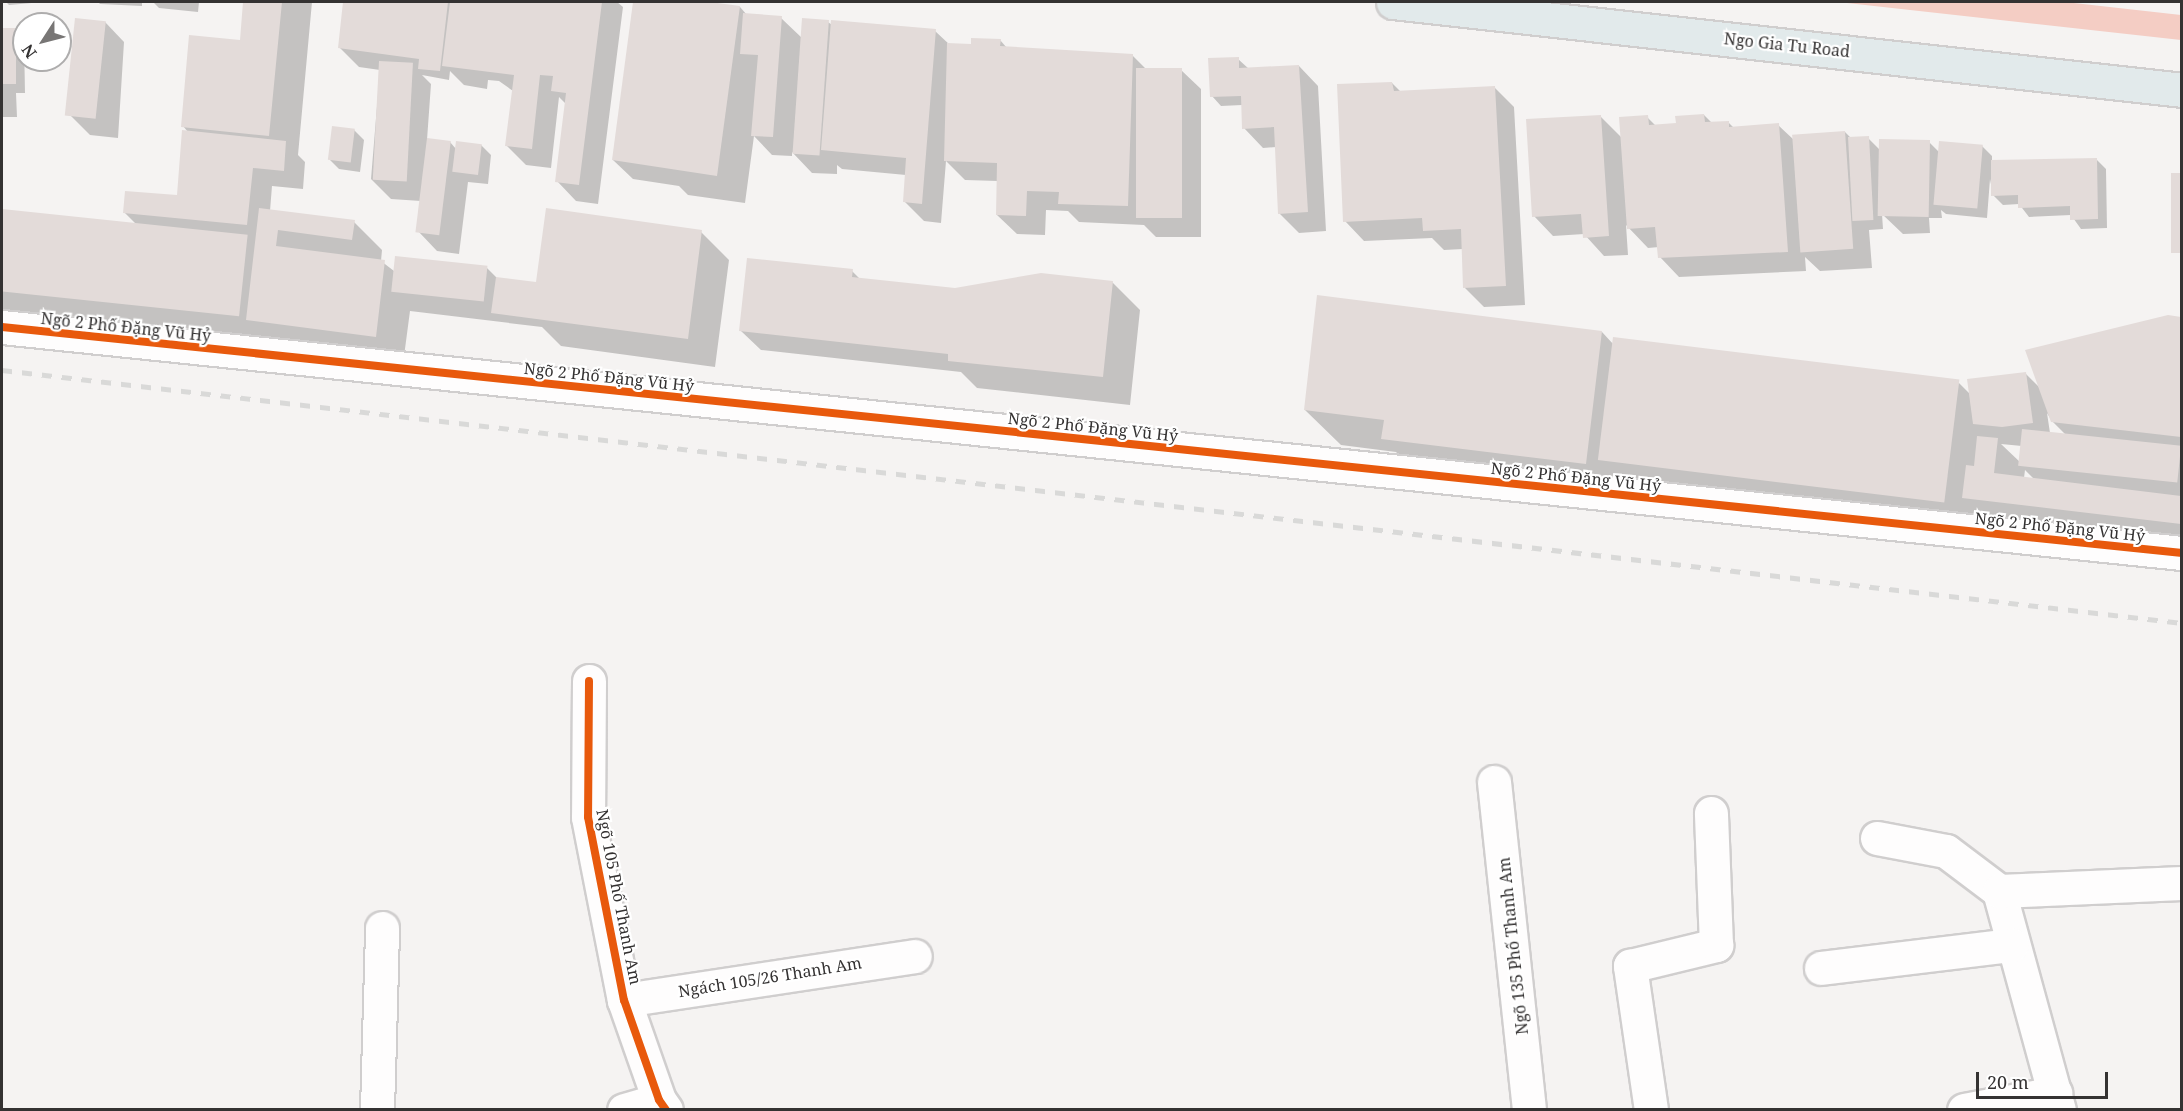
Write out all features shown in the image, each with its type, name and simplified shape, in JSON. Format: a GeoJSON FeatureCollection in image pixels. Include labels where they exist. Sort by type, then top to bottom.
{"type":"FeatureCollection","features":[{"type":"Feature","properties":{"kind":"main road","name":"Ngo Gia Tu Road"},"geometry":{"type":"LineString","coordinates":[[1393,2],[2181,90]]}},
{"type":"Feature","properties":{"kind":"street","name":"Ngõ 2 Phố Đặng Vũ Hỷ"},"geometry":{"type":"LineString","coordinates":[[2,327],[2181,553]]}},
{"type":"Feature","properties":{"kind":"street","name":"Ngõ 105 Phố Thanh Am"},"geometry":{"type":"LineString","coordinates":[[589,681],[588,817],[624,1000],[662,1105]]}},
{"type":"Feature","properties":{"kind":"street","name":"Ngõ 135 Phố Thanh Am"},"geometry":{"type":"LineString","coordinates":[[1494,782],[1529,1110]]}},
{"type":"Feature","properties":{"kind":"street"},"geometry":{"type":"LineString","coordinates":[[1651,1110],[1630,966],[1716,945],[1711,813]]}},
{"type":"Feature","properties":{"kind":"street"},"geometry":{"type":"LineString","coordinates":[[1877,838],[1946,851],[2000,891],[2181,883]]}},
{"type":"Feature","properties":{"kind":"street"},"geometry":{"type":"LineString","coordinates":[[1964,1110],[2057,1101],[2000,891]]}},
{"type":"Feature","properties":{"kind":"street"},"geometry":{"type":"LineString","coordinates":[[377,1110],[382,928]]}},
{"type":"Feature","properties":{"kind":"street"},"geometry":{"type":"LineString","coordinates":[[1821,968],[2013,945]]}},
{"type":"Feature","properties":{"kind":"street","name":"Ngách 105/26 Thanh Am"},"geometry":{"type":"LineString","coordinates":[[624,1000],[915,956]]}},
{"type":"Feature","properties":{"kind":"street"},"geometry":{"type":"LineString","coordinates":[[624,1110],[662,1105]]}},
{"type":"Feature","properties":{"kind":"shaded area"},"geometry":{"type":"Polygon","coordinates":[[[1838,2],[2065,2],[2181,15],[2181,40],[1838,2]]]}},
{"type":"Feature","properties":{"kind":"building"},"geometry":{"type":"Polygon","coordinates":[[[243,2],[282,2],[269,136],[181,127],[189,35],[240,40],[243,2]]]}},
{"type":"Feature","properties":{"kind":"building"},"geometry":{"type":"Polygon","coordinates":[[[343,2],[448,2],[440,71],[418,69],[419,59],[338,48],[343,2]]]}},
{"type":"Feature","properties":{"kind":"building"},"geometry":{"type":"Polygon","coordinates":[[[450,2],[602,2],[579,185],[555,182],[566,93],[551,91],[553,76],[540,75],[532,149],[505,146],[514,75],[442,66],[450,2]]]}},
{"type":"Feature","properties":{"kind":"building"},"geometry":{"type":"Polygon","coordinates":[[[633,2],[710,2],[740,6],[717,176],[612,160],[633,2]]]}},
{"type":"Feature","properties":{"kind":"building"},"geometry":{"type":"Polygon","coordinates":[[[743,13],[782,16],[773,137],[751,136],[758,55],[740,54],[743,13]]]}},
{"type":"Feature","properties":{"kind":"building"},"geometry":{"type":"Polygon","coordinates":[[[75,18],[106,21],[96,119],[65,115],[69,72],[72,72],[75,18]]]}},
{"type":"Feature","properties":{"kind":"building"},"geometry":{"type":"Polygon","coordinates":[[[802,18],[829,20],[819,156],[793,154],[802,18]]]}},
{"type":"Feature","properties":{"kind":"building"},"geometry":{"type":"Polygon","coordinates":[[[831,20],[936,29],[922,204],[903,202],[906,158],[821,150],[831,20]]]}},
{"type":"Feature","properties":{"kind":"building"},"geometry":{"type":"Polygon","coordinates":[[[2,28],[12,28],[12,72],[16,72],[16,84],[2,84],[2,28]]]}},
{"type":"Feature","properties":{"kind":"building"},"geometry":{"type":"Polygon","coordinates":[[[971,38],[1001,39],[1000,46],[1133,54],[1128,206],[1058,204],[1059,192],[1027,191],[1026,216],[996,215],[997,163],[944,161],[947,43],[971,44],[971,38]]]}},
{"type":"Feature","properties":{"kind":"building"},"geometry":{"type":"Polygon","coordinates":[[[1239,57],[1239,68],[1299,65],[1308,212],[1278,214],[1274,127],[1242,129],[1241,96],[1210,97],[1208,58],[1239,57]]]}},
{"type":"Feature","properties":{"kind":"building"},"geometry":{"type":"Polygon","coordinates":[[[379,61],[413,63],[407,182],[373,180],[379,61]]]}},
{"type":"Feature","properties":{"kind":"building"},"geometry":{"type":"Polygon","coordinates":[[[1136,68],[1182,68],[1182,218],[1136,218],[1136,68]]]}},
{"type":"Feature","properties":{"kind":"building"},"geometry":{"type":"Polygon","coordinates":[[[1392,82],[1394,91],[1495,86],[1506,286],[1463,288],[1461,229],[1423,231],[1422,218],[1343,222],[1337,84],[1392,82]]]}},
{"type":"Feature","properties":{"kind":"building"},"geometry":{"type":"Polygon","coordinates":[[[1704,114],[1705,122],[1729,121],[1729,127],[1779,123],[1788,252],[1658,258],[1655,227],[1627,229],[1619,117],[1648,115],[1649,125],[1676,123],[1675,116],[1704,114]]]}},
{"type":"Feature","properties":{"kind":"building"},"geometry":{"type":"Polygon","coordinates":[[[1601,115],[1609,236],[1583,238],[1581,214],[1532,217],[1526,119],[1601,115]]]}},
{"type":"Feature","properties":{"kind":"building"},"geometry":{"type":"Polygon","coordinates":[[[332,126],[355,129],[351,163],[328,160],[332,126]]]}},
{"type":"Feature","properties":{"kind":"building"},"geometry":{"type":"Polygon","coordinates":[[[182,130],[286,141],[284,171],[253,168],[247,225],[123,213],[125,191],[177,195],[182,130]]]}},
{"type":"Feature","properties":{"kind":"building"},"geometry":{"type":"Polygon","coordinates":[[[1845,131],[1853,249],[1800,252],[1792,135],[1845,131]]]}},
{"type":"Feature","properties":{"kind":"building"},"geometry":{"type":"Polygon","coordinates":[[[1869,136],[1873,220],[1852,221],[1848,137],[1869,136]]]}},
{"type":"Feature","properties":{"kind":"building"},"geometry":{"type":"Polygon","coordinates":[[[427,138],[451,141],[439,235],[415,232],[427,138]]]}},
{"type":"Feature","properties":{"kind":"building"},"geometry":{"type":"Polygon","coordinates":[[[1879,139],[1930,140],[1929,217],[1878,216],[1879,139]]]}},
{"type":"Feature","properties":{"kind":"building"},"geometry":{"type":"Polygon","coordinates":[[[456,141],[482,144],[478,175],[452,172],[456,141]]]}},
{"type":"Feature","properties":{"kind":"building"},"geometry":{"type":"Polygon","coordinates":[[[1939,141],[1983,145],[1977,209],[1933,205],[1939,141]]]}},
{"type":"Feature","properties":{"kind":"building"},"geometry":{"type":"Polygon","coordinates":[[[2097,158],[2098,219],[2070,220],[2070,206],[2018,208],[2018,195],[1991,196],[1991,160],[2097,158]]]}},
{"type":"Feature","properties":{"kind":"building"},"geometry":{"type":"Polygon","coordinates":[[[2171,173],[2181,173],[2181,253],[2171,253],[2171,173]]]}},
{"type":"Feature","properties":{"kind":"building"},"geometry":{"type":"Polygon","coordinates":[[[259,208],[355,220],[352,240],[278,230],[276,246],[385,260],[376,337],[246,320],[259,208]]]}},
{"type":"Feature","properties":{"kind":"building"},"geometry":{"type":"Polygon","coordinates":[[[546,208],[702,230],[688,339],[491,313],[496,277],[536,282],[546,208]]]}},
{"type":"Feature","properties":{"kind":"building"},"geometry":{"type":"Polygon","coordinates":[[[2,209],[248,235],[239,316],[2,291],[2,209]]]}},
{"type":"Feature","properties":{"kind":"building"},"geometry":{"type":"Polygon","coordinates":[[[395,256],[487,266],[484,302],[391,292],[395,256]]]}},
{"type":"Feature","properties":{"kind":"building"},"geometry":{"type":"Polygon","coordinates":[[[747,258],[853,269],[852,277],[955,288],[1041,273],[1113,281],[1103,377],[948,361],[948,354],[739,331],[747,258]]]}},
{"type":"Feature","properties":{"kind":"building"},"geometry":{"type":"Polygon","coordinates":[[[1317,295],[1602,331],[1586,464],[1381,439],[1384,420],[1304,410],[1317,295]]]}},
{"type":"Feature","properties":{"kind":"building"},"geometry":{"type":"Polygon","coordinates":[[[2168,315],[2181,317],[2181,437],[2051,422],[2025,350],[2168,315]]]}},
{"type":"Feature","properties":{"kind":"building"},"geometry":{"type":"Polygon","coordinates":[[[1613,337],[1959,380],[1944,503],[1598,460],[1613,337]]]}},
{"type":"Feature","properties":{"kind":"building"},"geometry":{"type":"Polygon","coordinates":[[[2026,372],[2033,423],[2002,427],[1973,424],[1967,379],[2026,372]]]}},
{"type":"Feature","properties":{"kind":"building"},"geometry":{"type":"Polygon","coordinates":[[[2022,429],[2181,446],[2177,483],[2018,466],[2022,429]]]}},
{"type":"Feature","properties":{"kind":"building"},"geometry":{"type":"Polygon","coordinates":[[[1977,436],[1998,438],[1994,473],[2181,496],[2181,524],[1962,498],[1966,465],[1974,466],[1977,436]]]}},
{"type":"Feature","properties":{"kind":"railway"},"geometry":{"type":"LineString","coordinates":[[2,370],[2182,623]]}},
{"type":"Feature","properties":{"kind":"cycle path"},"geometry":{"type":"LineString","coordinates":[[2,327],[2182,553]]}},
{"type":"Feature","properties":{"kind":"cycle path"},"geometry":{"type":"LineString","coordinates":[[589,681],[588,817],[624,1000],[659,1100],[666,1110]]}}]}
